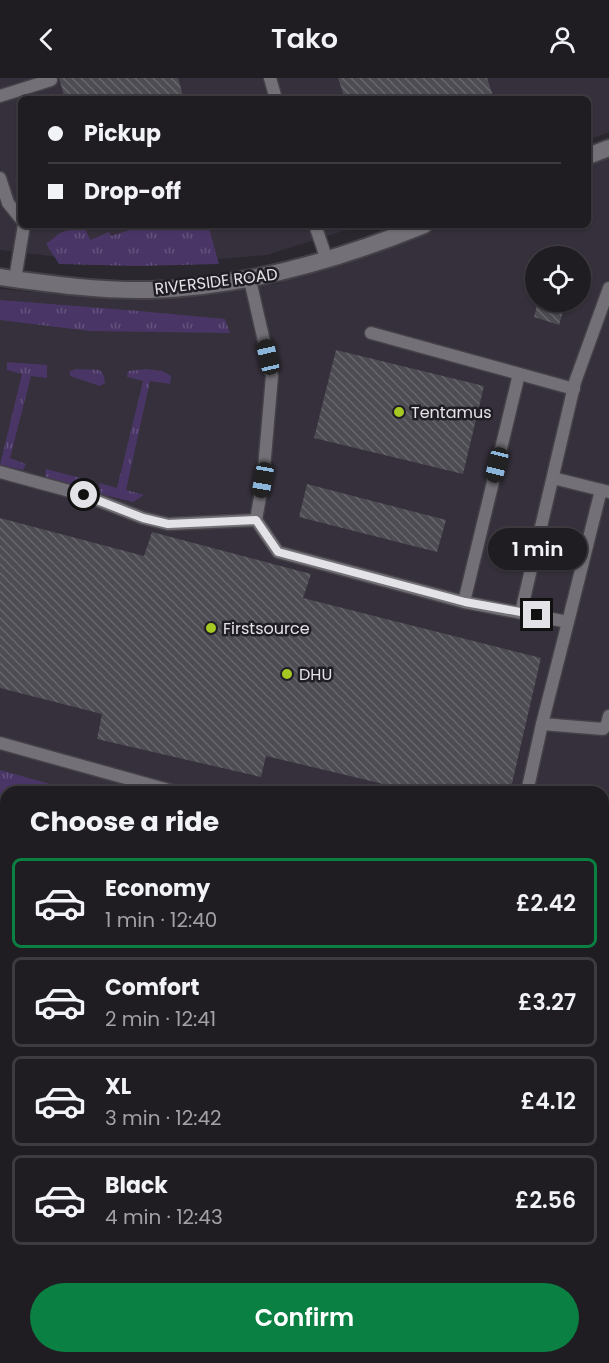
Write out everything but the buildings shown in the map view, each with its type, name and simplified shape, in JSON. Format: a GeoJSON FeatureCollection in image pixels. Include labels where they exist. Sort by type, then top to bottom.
{"type":"FeatureCollection","features":[{"type":"Feature","properties":{"kind":"street"},"geometry":{"type":"LineString","coordinates":[[591,155],[609,148]]}},
{"type":"Feature","properties":{"kind":"street","name":"RIVERSIDE ROAD"},"geometry":{"type":"LineString","coordinates":[[8,278],[89,288],[150,290],[250,280],[372,246],[417,228]]}},
{"type":"Feature","properties":{"kind":"lane"},"geometry":{"type":"LineString","coordinates":[[270,78],[275,96]]}},
{"type":"Feature","properties":{"kind":"lane"},"geometry":{"type":"LineString","coordinates":[[0,96],[51,80]]}},
{"type":"Feature","properties":{"kind":"lane"},"geometry":{"type":"LineString","coordinates":[[0,178],[8,203],[18,215]]}},
{"type":"Feature","properties":{"kind":"lane"},"geometry":{"type":"LineString","coordinates":[[8,278],[23,228]]}},
{"type":"Feature","properties":{"kind":"lane"},"geometry":{"type":"LineString","coordinates":[[316,228],[327,260]]}},
{"type":"Feature","properties":{"kind":"lane"},"geometry":{"type":"LineString","coordinates":[[250,280],[272,375],[263,480],[256,520],[278,552],[465,602],[568,622]]}},
{"type":"Feature","properties":{"kind":"lane"},"geometry":{"type":"LineString","coordinates":[[521,612],[574,389],[609,288]]}},
{"type":"Feature","properties":{"kind":"lane"},"geometry":{"type":"LineString","coordinates":[[371,333],[574,389]]}},
{"type":"Feature","properties":{"kind":"lane"},"geometry":{"type":"LineString","coordinates":[[465,602],[519,374]]}},
{"type":"Feature","properties":{"kind":"lane"},"geometry":{"type":"LineString","coordinates":[[0,472],[84,495],[143,518],[168,524],[256,520]]}},
{"type":"Feature","properties":{"kind":"lane"},"geometry":{"type":"LineString","coordinates":[[528,786],[568,622],[605,491],[553,478]]}},
{"type":"Feature","properties":{"kind":"lane"},"geometry":{"type":"LineString","coordinates":[[542,724],[603,729],[609,716]]}},
{"type":"Feature","properties":{"kind":"lane"},"geometry":{"type":"LineString","coordinates":[[0,743],[154,786]]}},
{"type":"Feature","properties":{"kind":"shaded area"},"geometry":{"type":"Polygon","coordinates":[[[0,78],[609,78],[609,132],[591,139],[591,96],[18,96],[18,228],[352,228],[267,255],[133,266],[0,250],[0,78]]]}},
{"type":"Feature","properties":{"kind":"shaded area"},"geometry":{"type":"Polygon","coordinates":[[[609,157],[609,786],[0,786],[0,289],[126,300],[276,284],[423,228],[591,228],[591,164],[609,157]]]}},
{"type":"Feature","properties":{"kind":"green space"},"geometry":{"type":"Polygon","coordinates":[[[75,228],[85,228],[90,240],[109,232],[111,236],[136,228],[209,228],[219,264],[136,266],[59,264],[46,244],[60,233],[75,228]]]}},
{"type":"Feature","properties":{"kind":"green space"},"geometry":{"type":"Polygon","coordinates":[[[0,300],[225,319],[230,333],[90,331],[0,320],[0,300]]]}},
{"type":"Feature","properties":{"kind":"green space"},"geometry":{"type":"Polygon","coordinates":[[[7,362],[47,365],[47,378],[31,376],[10,458],[26,464],[23,470],[0,465],[22,374],[7,370],[7,362]]]}},
{"type":"Feature","properties":{"kind":"green space"},"geometry":{"type":"Polygon","coordinates":[[[146,369],[162,371],[171,376],[170,384],[150,381],[126,490],[144,495],[133,502],[101,494],[99,483],[117,488],[143,381],[127,377],[128,371],[146,369]]]}},
{"type":"Feature","properties":{"kind":"green space"},"geometry":{"type":"Polygon","coordinates":[[[100,370],[105,383],[100,386],[70,376],[70,371],[100,370]]]}},
{"type":"Feature","properties":{"kind":"green space"},"geometry":{"type":"Polygon","coordinates":[[[46,469],[80,478],[76,485],[50,479],[45,476],[46,469]]]}},
{"type":"Feature","properties":{"kind":"green space"},"geometry":{"type":"Polygon","coordinates":[[[0,770],[57,786],[0,786],[0,770]]]}},
{"type":"Feature","properties":{"kind":"place","name":"Tentamus"},"geometry":{"type":"Point","coordinates":[399,412]}},
{"type":"Feature","properties":{"kind":"place","name":"Firstsource"},"geometry":{"type":"Point","coordinates":[211,628]}},
{"type":"Feature","properties":{"kind":"place","name":"DHU"},"geometry":{"type":"Point","coordinates":[287,674]}},
{"type":"Feature","properties":{"kind":"route"},"geometry":{"type":"LineString","coordinates":[[84,495],[143,518],[168,524],[256,520],[278,552],[465,602],[537,615]]}}]}
